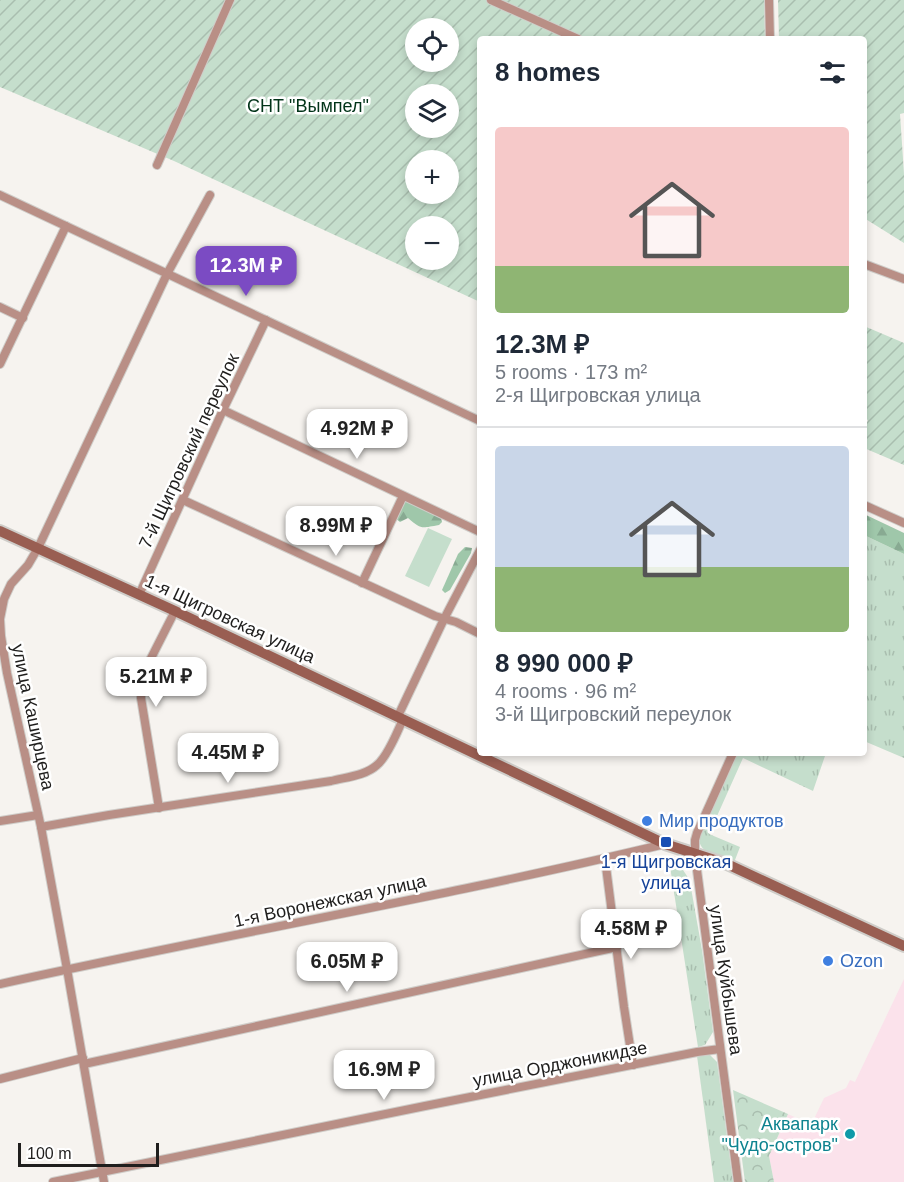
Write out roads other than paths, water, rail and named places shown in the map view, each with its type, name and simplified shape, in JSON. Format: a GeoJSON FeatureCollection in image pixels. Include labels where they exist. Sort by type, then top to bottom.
{"type":"FeatureCollection","features":[{"type":"Feature","properties":{"kind":"street"},"geometry":{"type":"LineString","coordinates":[[157,165],[230,0]]}},
{"type":"Feature","properties":{"kind":"street"},"geometry":{"type":"LineString","coordinates":[[491,0],[571,36]]}},
{"type":"Feature","properties":{"kind":"street"},"geometry":{"type":"LineString","coordinates":[[769,0],[770,36]]}},
{"type":"Feature","properties":{"kind":"street"},"geometry":{"type":"LineString","coordinates":[[0,195],[477,420]]}},
{"type":"Feature","properties":{"kind":"street","name":"улица Каширцева"},"geometry":{"type":"LineString","coordinates":[[104,1182],[41,827],[7,673],[0,619],[4,600],[11,584],[28,565],[38,548],[167,274],[210,195]]}},
{"type":"Feature","properties":{"kind":"street"},"geometry":{"type":"LineString","coordinates":[[0,364],[66,226]]}},
{"type":"Feature","properties":{"kind":"street"},"geometry":{"type":"LineString","coordinates":[[867,265],[904,279]]}},
{"type":"Feature","properties":{"kind":"street"},"geometry":{"type":"LineString","coordinates":[[0,307],[23,318]]}},
{"type":"Feature","properties":{"kind":"street","name":"7-й Щигровский переулок"},"geometry":{"type":"LineString","coordinates":[[139,595],[266,320]]}},
{"type":"Feature","properties":{"kind":"street"},"geometry":{"type":"LineString","coordinates":[[224,410],[477,531]]}},
{"type":"Feature","properties":{"kind":"street"},"geometry":{"type":"LineString","coordinates":[[362,583],[403,496]]}},
{"type":"Feature","properties":{"kind":"street"},"geometry":{"type":"LineString","coordinates":[[183,500],[435,616],[456,622],[477,632]]}},
{"type":"Feature","properties":{"kind":"street"},"geometry":{"type":"LineString","coordinates":[[867,506],[904,523]]}},
{"type":"Feature","properties":{"kind":"street","name":"1-я Щигровская улица"},"geometry":{"type":"LineString","coordinates":[[0,531],[477,754]]}},
{"type":"Feature","properties":{"kind":"street"},"geometry":{"type":"LineString","coordinates":[[41,827],[331,781],[363,773],[378,765],[391,744],[444,619],[477,556]]}},
{"type":"Feature","properties":{"kind":"street"},"geometry":{"type":"LineString","coordinates":[[159,808],[141,698],[142,683],[146,669],[175,611]]}},
{"type":"Feature","properties":{"kind":"street","name":"1-я Щигровская улица"},"geometry":{"type":"LineString","coordinates":[[481,756],[665,844],[727,864],[904,946]]}},
{"type":"Feature","properties":{"kind":"street","name":"улица Куйбышева"},"geometry":{"type":"LineString","coordinates":[[732,756],[697,833],[695,855],[738,1182]]}},
{"type":"Feature","properties":{"kind":"street"},"geometry":{"type":"LineString","coordinates":[[0,821],[38,815]]}},
{"type":"Feature","properties":{"kind":"street","name":"1-я Воронежская улица"},"geometry":{"type":"LineString","coordinates":[[0,984],[374,908],[665,844]]}},
{"type":"Feature","properties":{"kind":"street"},"geometry":{"type":"LineString","coordinates":[[605,859],[633,1065]]}},
{"type":"Feature","properties":{"kind":"street"},"geometry":{"type":"LineString","coordinates":[[0,1079],[616,947]]}},
{"type":"Feature","properties":{"kind":"street","name":"улица Орджоникидзе"},"geometry":{"type":"LineString","coordinates":[[53,1182],[424,1106],[720,1049]]}},
{"type":"Feature","properties":{"kind":"place","name":"Мир продуктов"},"geometry":{"type":"Point","coordinates":[647,821]}},
{"type":"Feature","properties":{"kind":"place","name":"1-я Щигровская улица"},"geometry":{"type":"Point","coordinates":[666,842]}},
{"type":"Feature","properties":{"kind":"place","name":"Ozon"},"geometry":{"type":"Point","coordinates":[828,961]}},
{"type":"Feature","properties":{"kind":"place","name":"Аквапарк \"Чудо-остров\""},"geometry":{"type":"Point","coordinates":[850,1134]}},
{"type":"Feature","properties":{"kind":"park label","name":"СНТ \"Вымпел\""},"geometry":{"type":"Point","coordinates":[308,106]}}]}
